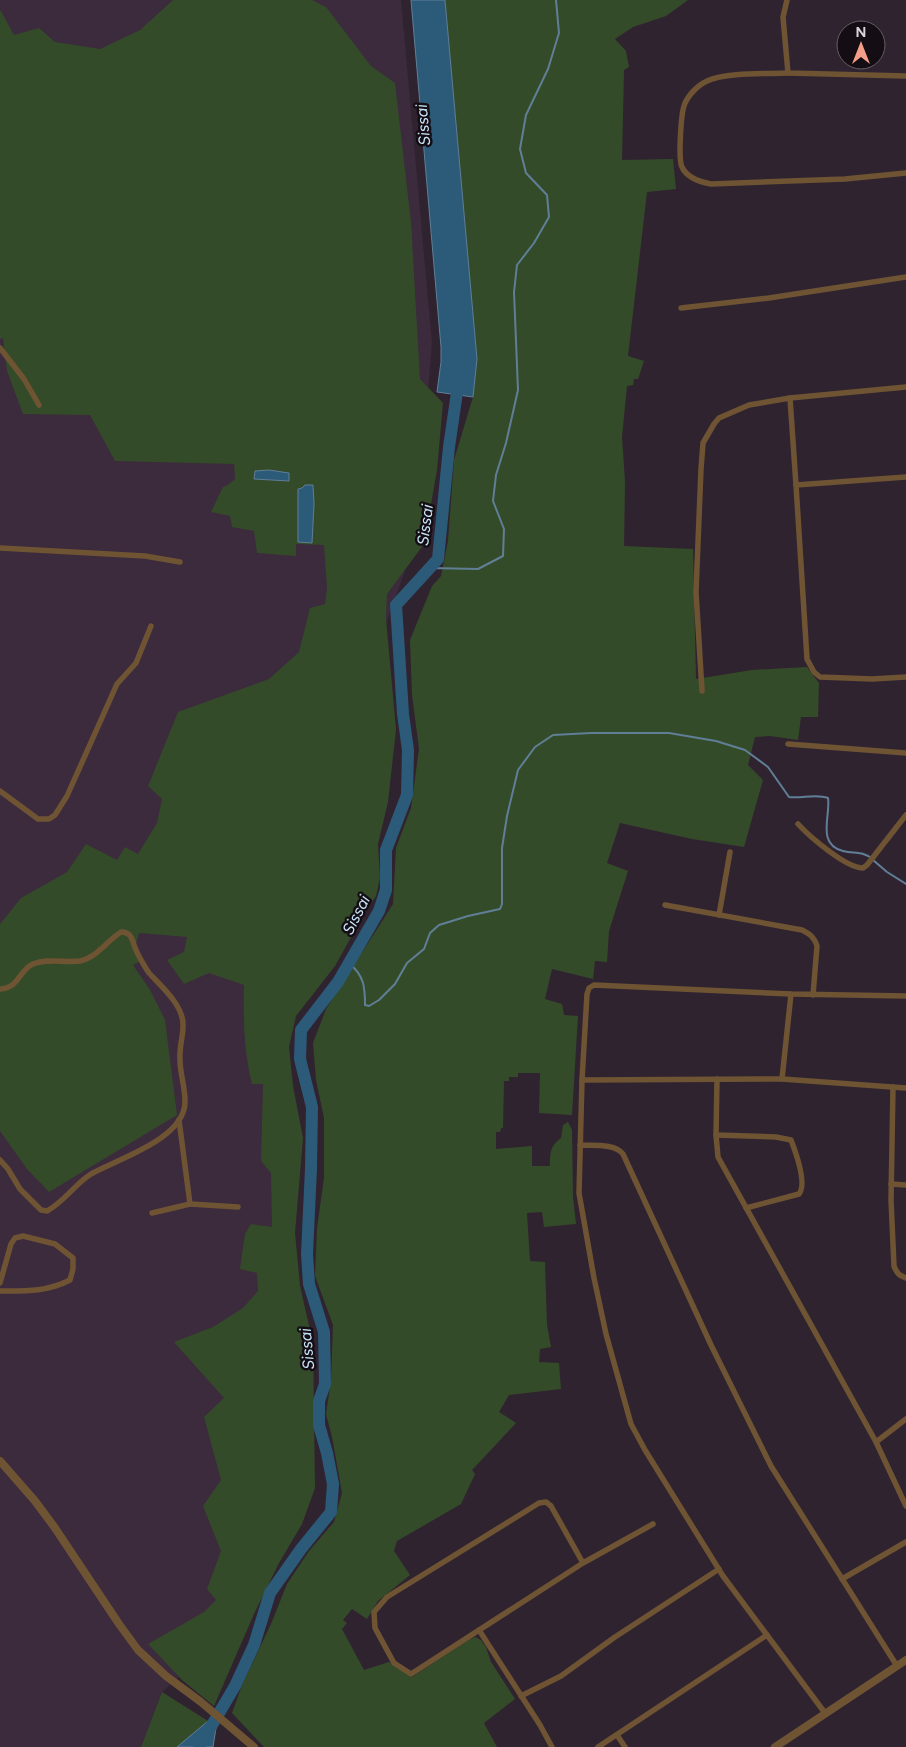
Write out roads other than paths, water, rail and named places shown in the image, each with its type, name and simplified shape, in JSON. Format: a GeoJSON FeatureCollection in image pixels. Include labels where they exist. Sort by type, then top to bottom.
{"type":"FeatureCollection","features":[{"type":"Feature","properties":{"kind":"street"},"geometry":{"type":"LineString","coordinates":[[787,0],[783,17],[788,73]]}},
{"type":"Feature","properties":{"kind":"street"},"geometry":{"type":"LineString","coordinates":[[906,76],[788,73],[722,76],[707,81],[690,95],[684,106],[679,158],[682,168],[691,178],[711,184],[845,178],[906,172]]}},
{"type":"Feature","properties":{"kind":"street"},"geometry":{"type":"LineString","coordinates":[[681,308],[769,298],[906,277]]}},
{"type":"Feature","properties":{"kind":"street"},"geometry":{"type":"LineString","coordinates":[[0,348],[24,379],[39,405]]}},
{"type":"Feature","properties":{"kind":"street"},"geometry":{"type":"LineString","coordinates":[[702,691],[696,592],[700,469],[703,443],[714,424],[731,411],[749,404],[790,398],[906,387]]}},
{"type":"Feature","properties":{"kind":"street"},"geometry":{"type":"LineString","coordinates":[[790,398],[807,659],[814,672],[820,677],[872,679],[906,677]]}},
{"type":"Feature","properties":{"kind":"street"},"geometry":{"type":"LineString","coordinates":[[796,485],[906,477]]}},
{"type":"Feature","properties":{"kind":"street"},"geometry":{"type":"LineString","coordinates":[[0,548],[145,556],[180,562]]}},
{"type":"Feature","properties":{"kind":"street"},"geometry":{"type":"LineString","coordinates":[[0,792],[38,819],[49,818],[55,815],[67,796],[117,684],[136,663],[151,626]]}},
{"type":"Feature","properties":{"kind":"street"},"geometry":{"type":"LineString","coordinates":[[788,744],[906,753]]}},
{"type":"Feature","properties":{"kind":"street"},"geometry":{"type":"LineString","coordinates":[[798,824],[809,836],[851,866],[863,868],[906,816]]}},
{"type":"Feature","properties":{"kind":"street"},"geometry":{"type":"LineString","coordinates":[[719,914],[730,852]]}},
{"type":"Feature","properties":{"kind":"street"},"geometry":{"type":"LineString","coordinates":[[666,905],[802,930],[815,940],[817,946],[813,995]]}},
{"type":"Feature","properties":{"kind":"street"},"geometry":{"type":"LineString","coordinates":[[0,989],[7,989],[12,986],[29,966],[33,964],[61,960],[82,961],[98,951],[121,932],[129,934],[134,939],[136,950],[144,966],[175,1004],[183,1021],[180,1059],[185,1102],[179,1120],[171,1131],[153,1143],[89,1175],[47,1210],[41,1210],[20,1189],[8,1168],[0,1160]]}},
{"type":"Feature","properties":{"kind":"street"},"geometry":{"type":"LineString","coordinates":[[825,1713],[719,1569],[645,1450],[631,1424],[606,1334],[579,1193],[582,1080],[587,994],[591,986],[594,985],[813,995],[906,996]]}},
{"type":"Feature","properties":{"kind":"street"},"geometry":{"type":"LineString","coordinates":[[782,1079],[792,994]]}},
{"type":"Feature","properties":{"kind":"street"},"geometry":{"type":"LineString","coordinates":[[717,1079],[716,1135],[718,1157],[876,1442],[906,1506]]}},
{"type":"Feature","properties":{"kind":"street"},"geometry":{"type":"LineString","coordinates":[[582,1080],[782,1079],[906,1088]]}},
{"type":"Feature","properties":{"kind":"street"},"geometry":{"type":"LineString","coordinates":[[893,1087],[891,1184],[894,1266],[899,1276],[906,1278]]}},
{"type":"Feature","properties":{"kind":"street"},"geometry":{"type":"LineString","coordinates":[[179,1120],[190,1204]]}},
{"type":"Feature","properties":{"kind":"street"},"geometry":{"type":"LineString","coordinates":[[716,1135],[776,1137],[791,1140],[802,1182],[801,1192],[746,1208]]}},
{"type":"Feature","properties":{"kind":"street"},"geometry":{"type":"LineString","coordinates":[[580,1145],[615,1148],[623,1154],[711,1345],[771,1466],[897,1666]]}},
{"type":"Feature","properties":{"kind":"street"},"geometry":{"type":"LineString","coordinates":[[891,1184],[906,1185]]}},
{"type":"Feature","properties":{"kind":"street"},"geometry":{"type":"LineString","coordinates":[[152,1213],[190,1204],[238,1207]]}},
{"type":"Feature","properties":{"kind":"street"},"geometry":{"type":"LineString","coordinates":[[0,1283],[11,1244],[15,1238],[23,1236],[55,1244],[73,1258],[70,1280],[57,1286],[36,1291],[0,1291]]}},
{"type":"Feature","properties":{"kind":"street"},"geometry":{"type":"LineString","coordinates":[[876,1442],[906,1419]]}},
{"type":"Feature","properties":{"kind":"street"},"geometry":{"type":"LineString","coordinates":[[0,1461],[35,1501],[55,1528],[138,1650],[166,1676],[201,1702],[254,1747]]}},
{"type":"Feature","properties":{"kind":"street"},"geometry":{"type":"LineString","coordinates":[[583,1563],[551,1506],[544,1502],[539,1503],[387,1597],[374,1612],[375,1628],[394,1664],[411,1674],[583,1563],[653,1524]]}},
{"type":"Feature","properties":{"kind":"street"},"geometry":{"type":"LineString","coordinates":[[842,1579],[906,1542]]}},
{"type":"Feature","properties":{"kind":"street"},"geometry":{"type":"LineString","coordinates":[[521,1696],[562,1676],[615,1637],[719,1569]]}},
{"type":"Feature","properties":{"kind":"street"},"geometry":{"type":"LineString","coordinates":[[479,1630],[552,1747]]}},
{"type":"Feature","properties":{"kind":"street"},"geometry":{"type":"LineString","coordinates":[[598,1747],[767,1635]]}},
{"type":"Feature","properties":{"kind":"street"},"geometry":{"type":"LineString","coordinates":[[774,1747],[906,1660]]}},
{"type":"Feature","properties":{"kind":"street"},"geometry":{"type":"LineString","coordinates":[[617,1736],[625,1747]]}},
{"type":"Feature","properties":{"kind":"water"},"geometry":{"type":"Polygon","coordinates":[[[411,0],[445,0],[477,359],[473,397],[437,392],[441,347],[411,0]]]}},
{"type":"Feature","properties":{"kind":"water"},"geometry":{"type":"Polygon","coordinates":[[[269,470],[289,473],[289,481],[254,479],[255,471],[269,470]]]}},
{"type":"Feature","properties":{"kind":"water"},"geometry":{"type":"Polygon","coordinates":[[[305,485],[313,485],[312,543],[298,542],[298,489],[305,485]]]}},
{"type":"Feature","properties":{"kind":"water"},"geometry":{"type":"Polygon","coordinates":[[[208,1721],[216,1728],[213,1747],[177,1747],[208,1721]]]}},
{"type":"Feature","properties":{"kind":"waterway"},"geometry":{"type":"LineString","coordinates":[[429,568],[478,569],[503,556],[504,529],[493,501],[496,475],[506,443],[518,390],[514,292],[517,265],[534,243],[549,217],[547,195],[526,173],[520,149],[526,115],[548,69],[559,33],[556,0]]}},
{"type":"Feature","properties":{"kind":"waterway","name":"Sissai"},"geometry":{"type":"LineString","coordinates":[[199,1747],[235,1686],[254,1645],[270,1593],[301,1549],[331,1512],[333,1484],[319,1425],[319,1401],[325,1384],[324,1332],[309,1284],[307,1254],[312,1107],[300,1059],[301,1030],[338,982],[379,911],[386,890],[386,850],[407,795],[408,750],[403,714],[396,605],[438,559],[449,447],[459,379]]}},
{"type":"Feature","properties":{"kind":"waterway"},"geometry":{"type":"LineString","coordinates":[[349,963],[361,977],[365,992],[365,1005],[369,1006],[379,1000],[395,984],[407,963],[424,949],[430,933],[439,925],[500,909],[502,904],[502,848],[507,816],[518,770],[535,747],[553,735],[669,733],[716,741],[745,750],[768,767],[789,797],[818,796],[828,798],[826,828],[830,842],[843,851],[860,853],[870,857]]}},
{"type":"Feature","properties":{"kind":"waterway"},"geometry":{"type":"LineString","coordinates":[[873,860],[906,884]]}}]}
